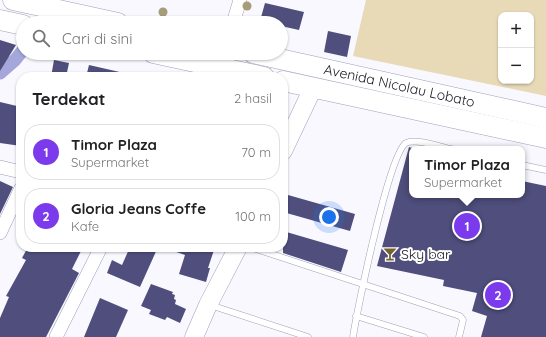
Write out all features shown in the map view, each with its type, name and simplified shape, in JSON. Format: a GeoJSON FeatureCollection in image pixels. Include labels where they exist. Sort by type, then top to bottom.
{"type":"FeatureCollection","features":[{"type":"Feature","properties":{"kind":"main road"},"geometry":{"type":"LineString","coordinates":[[14,0],[86,16]]}},
{"type":"Feature","properties":{"kind":"main road"},"geometry":{"type":"LineString","coordinates":[[0,20],[16,23]]}},
{"type":"Feature","properties":{"kind":"main road"},"geometry":{"type":"LineString","coordinates":[[185,60],[241,72]]}},
{"type":"Feature","properties":{"kind":"main road","name":"Avenida Nicolau Lobato"},"geometry":{"type":"LineString","coordinates":[[285,60],[546,118]]}},
{"type":"Feature","properties":{"kind":"main road","name":"Avenida Nicolau Lobato"},"geometry":{"type":"LineString","coordinates":[[288,82],[546,138]]}},
{"type":"Feature","properties":{"kind":"main road"},"geometry":{"type":"LineString","coordinates":[[288,140],[313,88]]}},
{"type":"Feature","properties":{"kind":"main road"},"geometry":{"type":"LineString","coordinates":[[194,337],[208,305],[235,252]]}},
{"type":"Feature","properties":{"kind":"street"},"geometry":{"type":"LineString","coordinates":[[235,16],[240,0]]}},
{"type":"Feature","properties":{"kind":"street"},"geometry":{"type":"LineString","coordinates":[[0,167],[16,171]]}},
{"type":"Feature","properties":{"kind":"street"},"geometry":{"type":"LineString","coordinates":[[0,233],[16,199]]}},
{"type":"Feature","properties":{"kind":"street"},"geometry":{"type":"LineString","coordinates":[[56,337],[98,252]]}},
{"type":"Feature","properties":{"kind":"lane"},"geometry":{"type":"LineString","coordinates":[[353,337],[362,285],[391,174],[401,150],[405,143],[414,141],[437,146]]}},
{"type":"Feature","properties":{"kind":"lane"},"geometry":{"type":"LineString","coordinates":[[525,166],[546,170]]}},
{"type":"Feature","properties":{"kind":"lane"},"geometry":{"type":"LineString","coordinates":[[265,252],[460,316],[463,320],[459,337]]}},
{"type":"Feature","properties":{"kind":"lane"},"geometry":{"type":"LineString","coordinates":[[208,305],[308,337]]}},
{"type":"Feature","properties":{"kind":"lane"},"geometry":{"type":"LineString","coordinates":[[356,316],[424,337]]}},
{"type":"Feature","properties":{"kind":"shaded area"},"geometry":{"type":"Polygon","coordinates":[[[366,0],[546,0],[546,96],[353,56],[366,0]]]}},
{"type":"Feature","properties":{"kind":"building"},"geometry":{"type":"Polygon","coordinates":[[[265,3],[304,12],[299,30],[288,28],[288,16],[261,16],[265,3]]]}},
{"type":"Feature","properties":{"kind":"building"},"geometry":{"type":"Polygon","coordinates":[[[328,31],[351,36],[347,57],[324,52],[328,31]]]}},
{"type":"Feature","properties":{"kind":"building"},"geometry":{"type":"Polygon","coordinates":[[[0,40],[16,45],[0,71],[0,40]]]}},
{"type":"Feature","properties":{"kind":"building"},"geometry":{"type":"Polygon","coordinates":[[[54,60],[69,63],[67,72],[52,72],[54,60]]]}},
{"type":"Feature","properties":{"kind":"building"},"geometry":{"type":"Polygon","coordinates":[[[89,65],[120,72],[87,72],[89,65]]]}},
{"type":"Feature","properties":{"kind":"building"},"geometry":{"type":"Polygon","coordinates":[[[0,102],[16,106],[16,145],[0,143],[0,102]]]}},
{"type":"Feature","properties":{"kind":"building"},"geometry":{"type":"Polygon","coordinates":[[[409,147],[409,198],[525,198],[525,182],[546,186],[546,337],[481,337],[487,316],[472,311],[477,293],[443,286],[444,280],[377,266],[409,147]]]}},
{"type":"Feature","properties":{"kind":"building"},"geometry":{"type":"Polygon","coordinates":[[[0,181],[13,187],[0,214],[0,181]]]}},
{"type":"Feature","properties":{"kind":"building"},"geometry":{"type":"Polygon","coordinates":[[[288,195],[355,214],[350,231],[288,213],[288,195]]]}},
{"type":"Feature","properties":{"kind":"building"},"geometry":{"type":"Polygon","coordinates":[[[288,232],[348,250],[341,272],[283,253],[288,252],[288,232]]]}},
{"type":"Feature","properties":{"kind":"building"},"geometry":{"type":"Polygon","coordinates":[[[25,252],[80,252],[72,269],[79,273],[46,337],[0,337],[0,318],[9,297],[6,296],[26,260],[22,258],[25,252]]]}},
{"type":"Feature","properties":{"kind":"building"},"geometry":{"type":"Polygon","coordinates":[[[128,252],[156,252],[140,287],[107,273],[112,260],[122,265],[128,252]]]}},
{"type":"Feature","properties":{"kind":"building"},"geometry":{"type":"Polygon","coordinates":[[[176,252],[213,252],[208,268],[210,268],[206,282],[179,274],[185,255],[176,252]]]}},
{"type":"Feature","properties":{"kind":"building"},"geometry":{"type":"Polygon","coordinates":[[[151,284],[173,292],[172,294],[175,295],[174,299],[176,300],[175,304],[186,309],[180,323],[167,317],[165,320],[149,314],[151,310],[141,306],[151,284]]]}},
{"type":"Feature","properties":{"kind":"building"},"geometry":{"type":"Polygon","coordinates":[[[100,298],[128,310],[116,337],[84,337],[100,298]]]}},
{"type":"Feature","properties":{"kind":"waterway"},"geometry":{"type":"LineString","coordinates":[[0,73],[16,59]]}},
{"type":"Feature","properties":{"kind":"place","name":"Timor Plaza"},"geometry":{"type":"Point","coordinates":[467,226]}},
{"type":"Feature","properties":{"kind":"place","name":"Sky bar"},"geometry":{"type":"Point","coordinates":[390,254]}},
{"type":"Feature","properties":{"kind":"place","name":"Gloria Jeans Coffe"},"geometry":{"type":"Point","coordinates":[498,295]}}]}
